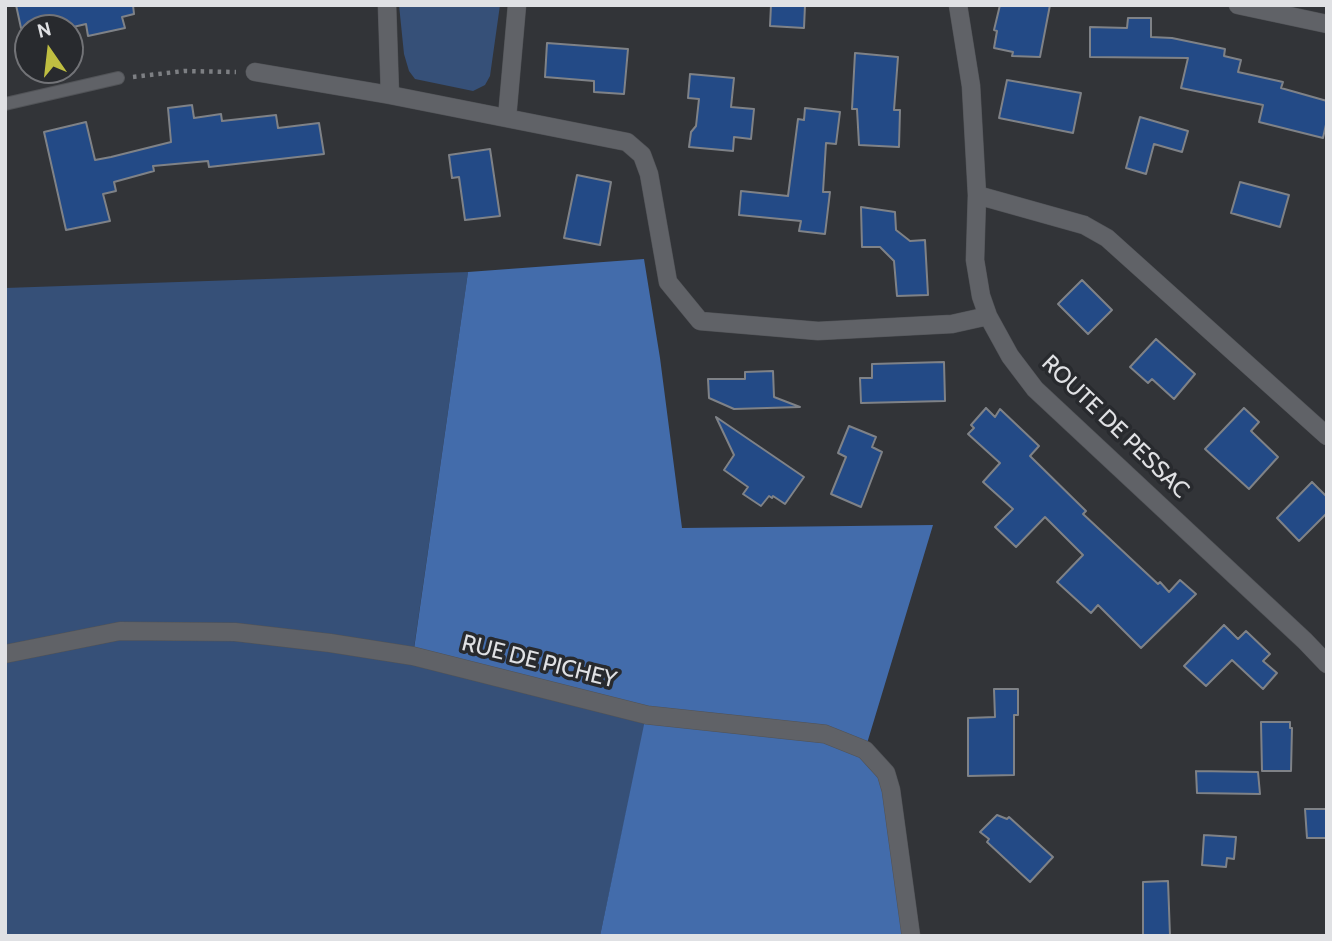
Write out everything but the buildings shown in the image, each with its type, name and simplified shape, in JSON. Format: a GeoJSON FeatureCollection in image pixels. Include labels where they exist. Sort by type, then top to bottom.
{"type":"FeatureCollection","features":[{"type":"Feature","properties":{"kind":"street"},"geometry":{"type":"LineString","coordinates":[[387,5],[390,95]]}},
{"type":"Feature","properties":{"kind":"street"},"geometry":{"type":"LineString","coordinates":[[507,118],[517,5]]}},
{"type":"Feature","properties":{"kind":"street","name":"ROUTE DE PESSAC"},"geometry":{"type":"LineString","coordinates":[[958,5],[971,86],[977,195],[975,260],[981,296],[988,316],[1010,356],[1035,389],[1305,640],[1327,664]]}},
{"type":"Feature","properties":{"kind":"street"},"geometry":{"type":"LineString","coordinates":[[1238,5],[1327,24]]}},
{"type":"Feature","properties":{"kind":"street"},"geometry":{"type":"LineString","coordinates":[[255,72],[390,95],[627,142],[642,155],[649,174],[668,282],[700,321],[818,331],[951,324],[988,316]]}},
{"type":"Feature","properties":{"kind":"street"},"geometry":{"type":"LineString","coordinates":[[977,195],[1084,225],[1107,238],[1327,436]]}},
{"type":"Feature","properties":{"kind":"street","name":"RUE DE PICHEY"},"geometry":{"type":"LineString","coordinates":[[5,654],[120,631],[235,632],[413,656],[647,715],[825,734],[864,750],[886,773],[891,790],[911,936]]}},
{"type":"Feature","properties":{"kind":"lane"},"geometry":{"type":"LineString","coordinates":[[5,104],[118,78]]}},
{"type":"Feature","properties":{"kind":"path"},"geometry":{"type":"LineString","coordinates":[[118,78],[184,71],[255,72]]}},
{"type":"Feature","properties":{"kind":"shaded area"},"geometry":{"type":"Polygon","coordinates":[[[399,5],[500,5],[490,76],[485,85],[473,91],[415,79],[409,71],[404,54],[399,5]]]}},
{"type":"Feature","properties":{"kind":"shaded area"},"geometry":{"type":"Polygon","coordinates":[[[644,259],[682,528],[933,525],[865,750],[886,773],[911,936],[600,936],[646,715],[413,656],[468,272],[644,259]]]}},
{"type":"Feature","properties":{"kind":"shaded area"},"geometry":{"type":"Polygon","coordinates":[[[468,272],[413,655],[647,715],[600,936],[5,936],[5,288],[468,272]]]}}]}
